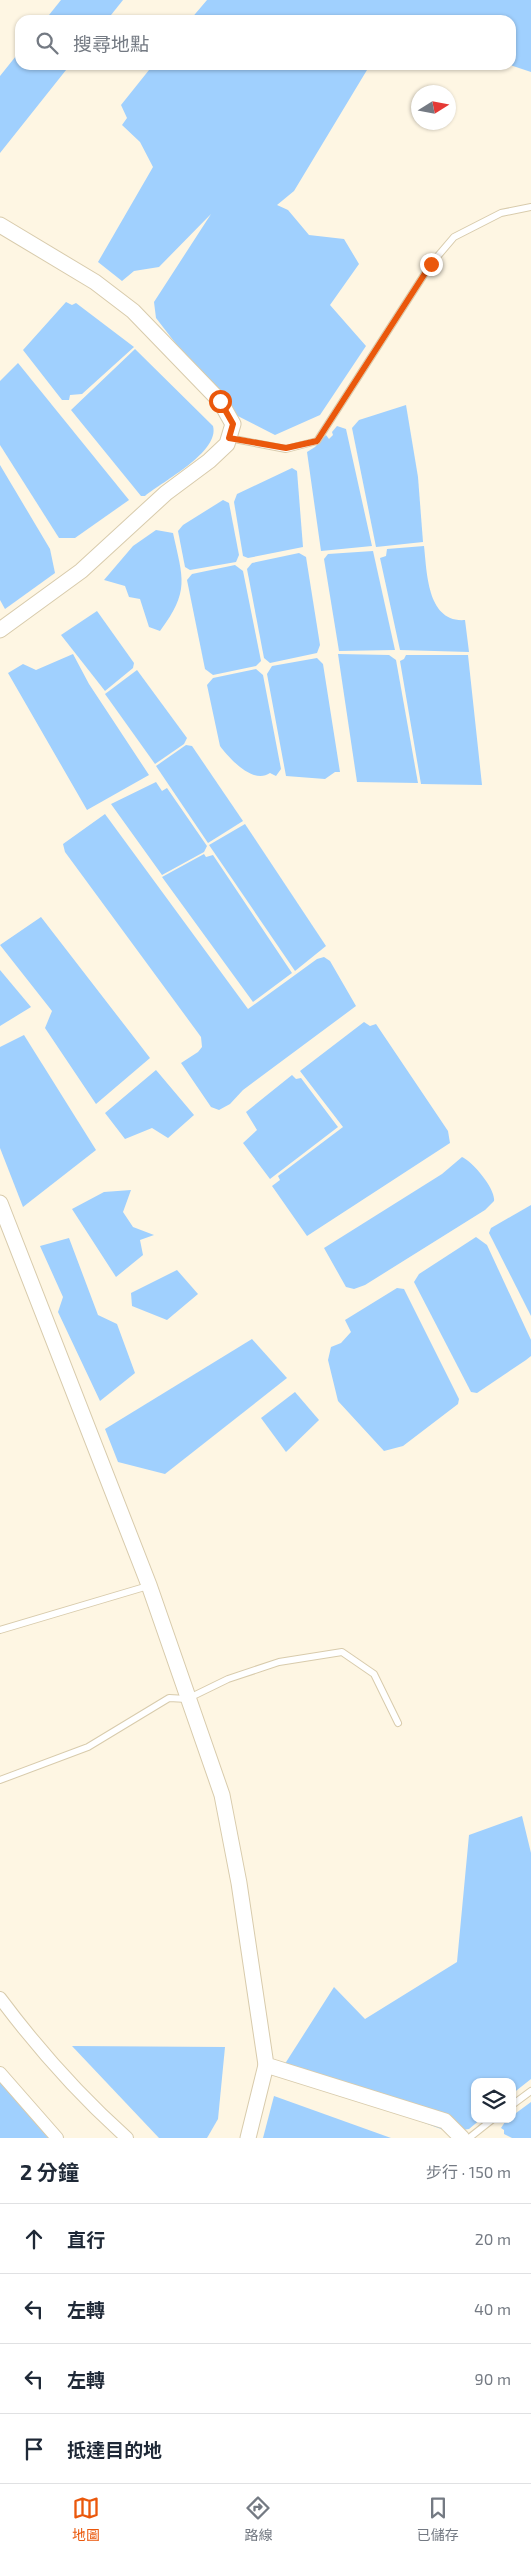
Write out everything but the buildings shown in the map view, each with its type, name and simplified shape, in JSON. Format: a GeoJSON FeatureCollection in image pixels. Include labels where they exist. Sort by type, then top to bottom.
{"type":"FeatureCollection","features":[{"type":"Feature","properties":{"kind":"street"},"geometry":{"type":"LineString","coordinates":[[0,225],[95,282],[133,311],[220,401],[233,424],[227,444],[209,461],[166,492],[81,571],[0,630]]}},
{"type":"Feature","properties":{"kind":"street"},"geometry":{"type":"LineString","coordinates":[[0,1203],[149,1586],[187,1699],[222,1794],[239,1883],[266,2065],[248,2138]]}},
{"type":"Feature","properties":{"kind":"street"},"geometry":{"type":"LineString","coordinates":[[0,1998],[35,2045],[69,2083],[127,2138]]}},
{"type":"Feature","properties":{"kind":"street"},"geometry":{"type":"LineString","coordinates":[[266,2065],[445,2121],[462,2138]]}},
{"type":"Feature","properties":{"kind":"street"},"geometry":{"type":"LineString","coordinates":[[0,2073],[57,2138]]}},
{"type":"Feature","properties":{"kind":"lane"},"geometry":{"type":"LineString","coordinates":[[229,438],[286,448],[317,441],[431,264],[454,237],[501,213],[531,207]]}},
{"type":"Feature","properties":{"kind":"lane"},"geometry":{"type":"LineString","coordinates":[[0,1630],[149,1586]]}},
{"type":"Feature","properties":{"kind":"lane"},"geometry":{"type":"LineString","coordinates":[[0,1780],[88,1747],[169,1698],[187,1699],[228,1679],[279,1662],[342,1652],[374,1674],[398,1723]]}},
{"type":"Feature","properties":{"kind":"lane"},"geometry":{"type":"LineString","coordinates":[[516,2102],[531,2091]]}},
{"type":"Feature","properties":{"kind":"lane"},"geometry":{"type":"LineString","coordinates":[[469,2138],[488,2123]]}},
{"type":"Feature","properties":{"kind":"water"},"geometry":{"type":"Polygon","coordinates":[[[61,0],[123,0],[111,15],[49,15],[61,0]]]}},
{"type":"Feature","properties":{"kind":"water"},"geometry":{"type":"Polygon","coordinates":[[[207,0],[531,0],[531,72],[516,67],[516,15],[194,15],[207,0]]]}},
{"type":"Feature","properties":{"kind":"water"},"geometry":{"type":"Polygon","coordinates":[[[15,57],[15,70],[66,70],[0,153],[0,76],[15,57]]]}},
{"type":"Feature","properties":{"kind":"water"},"geometry":{"type":"Polygon","coordinates":[[[149,70],[367,70],[294,191],[277,205],[288,210],[309,235],[344,239],[359,264],[330,305],[366,346],[320,415],[275,435],[228,411],[156,318],[154,302],[211,214],[159,267],[134,271],[122,281],[98,262],[153,167],[140,142],[122,125],[127,118],[121,105],[149,70]]]}},
{"type":"Feature","properties":{"kind":"water"},"geometry":{"type":"Polygon","coordinates":[[[66,302],[72,305],[76,303],[134,347],[82,394],[70,395],[69,400],[62,400],[23,350],[66,302]]]}},
{"type":"Feature","properties":{"kind":"water"},"geometry":{"type":"Polygon","coordinates":[[[135,349],[213,426],[213,436],[208,446],[199,456],[145,496],[141,496],[71,410],[135,349]]]}},
{"type":"Feature","properties":{"kind":"water"},"geometry":{"type":"Polygon","coordinates":[[[18,363],[129,500],[75,538],[59,538],[0,445],[0,381],[18,363]]]}},
{"type":"Feature","properties":{"kind":"water"},"geometry":{"type":"Polygon","coordinates":[[[406,405],[418,477],[423,542],[376,547],[352,428],[359,420],[406,405]]]}},
{"type":"Feature","properties":{"kind":"water"},"geometry":{"type":"Polygon","coordinates":[[[337,426],[346,429],[372,546],[321,551],[307,452],[315,447],[326,435],[329,439],[337,426]]]}},
{"type":"Feature","properties":{"kind":"water"},"geometry":{"type":"Polygon","coordinates":[[[0,465],[50,549],[55,573],[5,609],[0,600],[0,465]]]}},
{"type":"Feature","properties":{"kind":"water"},"geometry":{"type":"Polygon","coordinates":[[[292,468],[297,471],[303,547],[248,558],[243,556],[234,502],[237,494],[292,468]]]}},
{"type":"Feature","properties":{"kind":"water"},"geometry":{"type":"Polygon","coordinates":[[[223,500],[229,503],[239,555],[236,562],[190,570],[185,567],[178,531],[183,525],[223,500]]]}},
{"type":"Feature","properties":{"kind":"water"},"geometry":{"type":"Polygon","coordinates":[[[156,530],[173,533],[182,584],[176,605],[160,631],[149,627],[140,599],[129,597],[125,586],[104,580],[133,546],[156,530]]]}},
{"type":"Feature","properties":{"kind":"water"},"geometry":{"type":"Polygon","coordinates":[[[424,546],[431,594],[436,605],[443,613],[452,619],[465,620],[469,652],[400,650],[380,558],[386,556],[387,549],[424,546]]]}},
{"type":"Feature","properties":{"kind":"water"},"geometry":{"type":"Polygon","coordinates":[[[373,551],[395,650],[339,651],[324,559],[328,554],[373,551]]]}},
{"type":"Feature","properties":{"kind":"water"},"geometry":{"type":"Polygon","coordinates":[[[299,553],[306,557],[320,645],[317,653],[270,663],[264,658],[247,569],[252,563],[299,553]]]}},
{"type":"Feature","properties":{"kind":"water"},"geometry":{"type":"Polygon","coordinates":[[[235,565],[243,571],[261,661],[256,666],[213,675],[205,669],[187,580],[192,574],[235,565]]]}},
{"type":"Feature","properties":{"kind":"water"},"geometry":{"type":"Polygon","coordinates":[[[97,611],[134,663],[133,668],[105,691],[61,635],[97,611]]]}},
{"type":"Feature","properties":{"kind":"water"},"geometry":{"type":"Polygon","coordinates":[[[73,654],[89,684],[149,775],[87,810],[8,673],[23,664],[36,670],[73,654]]]}},
{"type":"Feature","properties":{"kind":"water"},"geometry":{"type":"Polygon","coordinates":[[[338,654],[389,655],[396,660],[418,783],[357,782],[338,654]]]}},
{"type":"Feature","properties":{"kind":"water"},"geometry":{"type":"Polygon","coordinates":[[[406,655],[468,655],[482,785],[421,784],[400,661],[406,655]]]}},
{"type":"Feature","properties":{"kind":"water"},"geometry":{"type":"Polygon","coordinates":[[[317,658],[323,664],[340,772],[335,772],[325,779],[286,776],[267,674],[272,666],[317,658]]]}},
{"type":"Feature","properties":{"kind":"water"},"geometry":{"type":"Polygon","coordinates":[[[256,669],[263,675],[281,769],[276,776],[270,773],[256,776],[249,773],[235,763],[220,746],[207,685],[213,678],[256,669]]]}},
{"type":"Feature","properties":{"kind":"water"},"geometry":{"type":"Polygon","coordinates":[[[137,670],[187,738],[184,744],[155,764],[105,694],[137,670]]]}},
{"type":"Feature","properties":{"kind":"water"},"geometry":{"type":"Polygon","coordinates":[[[186,745],[192,746],[243,821],[208,843],[156,766],[186,745]]]}},
{"type":"Feature","properties":{"kind":"water"},"geometry":{"type":"Polygon","coordinates":[[[156,782],[162,791],[167,788],[207,846],[204,852],[162,875],[111,804],[156,782]]]}},
{"type":"Feature","properties":{"kind":"water"},"geometry":{"type":"Polygon","coordinates":[[[105,814],[248,1009],[317,959],[324,957],[330,961],[356,1006],[243,1090],[230,1104],[219,1110],[211,1107],[181,1063],[198,1052],[202,1047],[201,1037],[65,852],[63,844],[105,814]]]}},
{"type":"Feature","properties":{"kind":"water"},"geometry":{"type":"Polygon","coordinates":[[[245,824],[326,946],[295,971],[209,845],[245,824]]]}},
{"type":"Feature","properties":{"kind":"water"},"geometry":{"type":"Polygon","coordinates":[[[204,854],[206,857],[213,855],[292,973],[253,1002],[162,877],[204,854]]]}},
{"type":"Feature","properties":{"kind":"water"},"geometry":{"type":"Polygon","coordinates":[[[41,917],[150,1058],[96,1104],[45,1028],[52,1011],[0,945],[41,917]]]}},
{"type":"Feature","properties":{"kind":"water"},"geometry":{"type":"Polygon","coordinates":[[[0,970],[31,1007],[0,1026],[0,970]]]}},
{"type":"Feature","properties":{"kind":"water"},"geometry":{"type":"Polygon","coordinates":[[[364,1022],[370,1026],[376,1024],[448,1131],[450,1143],[307,1236],[272,1186],[280,1180],[278,1176],[343,1127],[300,1071],[364,1022]]]}},
{"type":"Feature","properties":{"kind":"water"},"geometry":{"type":"Polygon","coordinates":[[[24,1035],[96,1150],[23,1207],[0,1148],[0,1047],[24,1035]]]}},
{"type":"Feature","properties":{"kind":"water"},"geometry":{"type":"Polygon","coordinates":[[[156,1070],[194,1115],[168,1138],[152,1128],[125,1139],[105,1113],[156,1070]]]}},
{"type":"Feature","properties":{"kind":"water"},"geometry":{"type":"Polygon","coordinates":[[[292,1075],[296,1079],[301,1078],[338,1127],[270,1179],[243,1143],[257,1130],[246,1112],[292,1075]]]}},
{"type":"Feature","properties":{"kind":"water"},"geometry":{"type":"Polygon","coordinates":[[[462,1157],[472,1164],[482,1176],[494,1196],[494,1201],[485,1210],[365,1285],[354,1289],[346,1287],[324,1248],[442,1174],[462,1157]]]}},
{"type":"Feature","properties":{"kind":"water"},"geometry":{"type":"Polygon","coordinates":[[[131,1190],[123,1212],[133,1227],[154,1235],[140,1240],[143,1255],[116,1277],[72,1209],[104,1192],[131,1190]]]}},
{"type":"Feature","properties":{"kind":"water"},"geometry":{"type":"Polygon","coordinates":[[[531,1205],[531,1316],[489,1233],[491,1228],[531,1205]]]}},
{"type":"Feature","properties":{"kind":"water"},"geometry":{"type":"Polygon","coordinates":[[[476,1237],[487,1245],[531,1340],[531,1356],[477,1393],[471,1392],[414,1282],[419,1274],[476,1237]]]}},
{"type":"Feature","properties":{"kind":"water"},"geometry":{"type":"Polygon","coordinates":[[[69,1238],[98,1315],[117,1324],[135,1373],[100,1401],[58,1312],[63,1297],[40,1246],[69,1238]]]}},
{"type":"Feature","properties":{"kind":"water"},"geometry":{"type":"Polygon","coordinates":[[[177,1270],[198,1294],[167,1320],[132,1306],[131,1293],[177,1270]]]}},
{"type":"Feature","properties":{"kind":"water"},"geometry":{"type":"Polygon","coordinates":[[[397,1288],[404,1289],[459,1399],[458,1404],[403,1446],[384,1451],[338,1401],[328,1360],[331,1347],[341,1343],[351,1332],[345,1320],[397,1288]]]}},
{"type":"Feature","properties":{"kind":"water"},"geometry":{"type":"Polygon","coordinates":[[[252,1339],[287,1378],[165,1474],[118,1462],[105,1429],[252,1339]]]}},
{"type":"Feature","properties":{"kind":"water"},"geometry":{"type":"Polygon","coordinates":[[[295,1392],[319,1420],[286,1452],[261,1418],[295,1392]]]}},
{"type":"Feature","properties":{"kind":"water"},"geometry":{"type":"Polygon","coordinates":[[[522,1816],[531,1853],[531,2079],[516,2091],[516,2078],[471,2078],[471,2123],[476,2123],[469,2129],[449,2132],[281,2070],[334,1987],[365,2019],[457,1962],[469,1835],[522,1816]]]}},
{"type":"Feature","properties":{"kind":"water"},"geometry":{"type":"Polygon","coordinates":[[[72,2046],[225,2047],[218,2119],[207,2138],[159,2138],[72,2046]]]}},
{"type":"Feature","properties":{"kind":"water"},"geometry":{"type":"Polygon","coordinates":[[[0,2081],[54,2138],[0,2138],[0,2081]]]}},
{"type":"Feature","properties":{"kind":"water"},"geometry":{"type":"Polygon","coordinates":[[[274,2096],[391,2138],[263,2138],[274,2096]]]}},
{"type":"Feature","properties":{"kind":"water"},"geometry":{"type":"Polygon","coordinates":[[[531,2102],[531,2138],[512,2138],[504,2134],[504,2130],[501,2128],[504,2123],[516,2123],[516,2113],[531,2102]]]}},
{"type":"Feature","properties":{"kind":"route"},"geometry":{"type":"LineString","coordinates":[[220,401],[233,424],[229,438],[286,448],[317,441],[431,264]]}}]}
